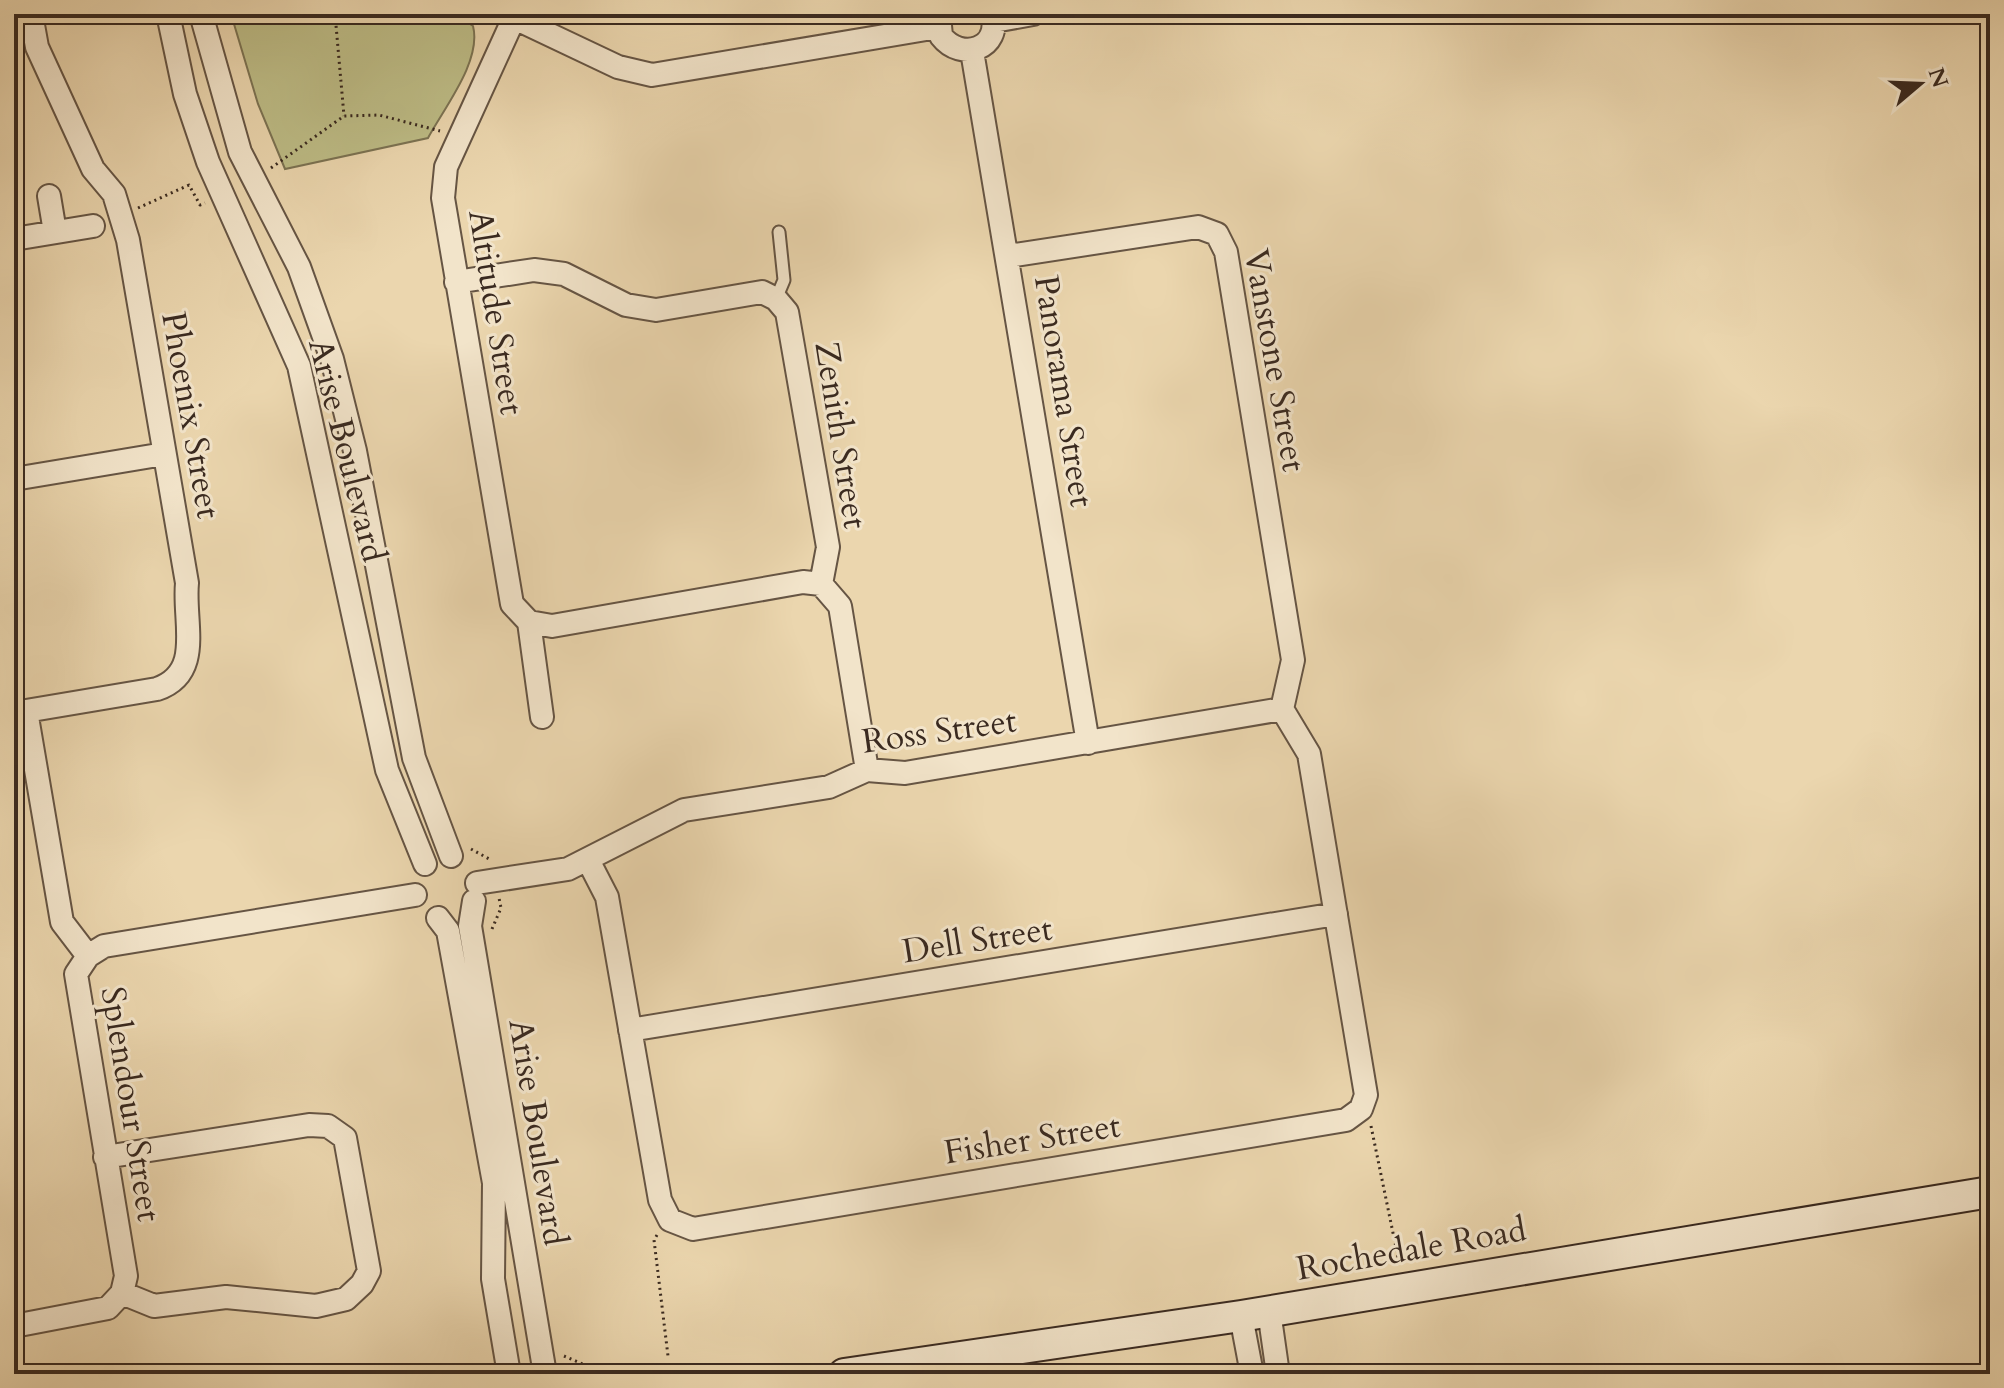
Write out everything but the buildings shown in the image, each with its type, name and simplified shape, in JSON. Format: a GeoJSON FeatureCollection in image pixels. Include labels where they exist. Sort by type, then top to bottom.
{"type":"FeatureCollection","features":[{"type":"Feature","properties":{"kind":"main road","name":"Rochedale Road"},"geometry":{"type":"LineString","coordinates":[[844,1374],[1255,1314],[1990,1192]]}},
{"type":"Feature","properties":{"kind":"street","name":"Phoenix Street"},"geometry":{"type":"LineString","coordinates":[[20,712],[157,689],[173,683],[185,669],[189,656],[184,608],[187,583],[128,240],[114,194],[93,169],[37,47],[31,14]]}},
{"type":"Feature","properties":{"kind":"street","name":"Arise Boulevard"},"geometry":{"type":"LineString","coordinates":[[168,14],[185,94],[221,197],[265,283],[299,366],[387,770],[425,864]]}},
{"type":"Feature","properties":{"kind":"street","name":"Arise Boulevard"},"geometry":{"type":"LineString","coordinates":[[201,14],[240,152],[299,267],[332,359],[355,451],[414,758],[451,856]]}},
{"type":"Feature","properties":{"kind":"street"},"geometry":{"type":"LineString","coordinates":[[510,16],[618,67],[652,75],[939,21],[941,36],[954,49],[972,51],[989,40],[993,17],[1033,14]]}},
{"type":"Feature","properties":{"kind":"street","name":"Altitude Street"},"geometry":{"type":"LineString","coordinates":[[510,16],[446,167],[443,198],[512,604],[529,622],[542,717]]}},
{"type":"Feature","properties":{"kind":"street","name":"Panorama Street"},"geometry":{"type":"LineString","coordinates":[[972,51],[1088,743]]}},
{"type":"Feature","properties":{"kind":"street"},"geometry":{"type":"LineString","coordinates":[[49,196],[55,232]]}},
{"type":"Feature","properties":{"kind":"street"},"geometry":{"type":"LineString","coordinates":[[14,239],[93,226]]}},
{"type":"Feature","properties":{"kind":"street","name":"Vanstone Street"},"geometry":{"type":"LineString","coordinates":[[1008,256],[1198,227],[1217,234],[1226,252],[1293,660],[1282,709]]}},
{"type":"Feature","properties":{"kind":"street"},"geometry":{"type":"LineString","coordinates":[[456,282],[534,270],[564,274],[626,305],[656,310],[762,292],[776,299]]}},
{"type":"Feature","properties":{"kind":"street","name":"Zenith Street"},"geometry":{"type":"LineString","coordinates":[[776,299],[787,312],[828,547],[821,584]]}},
{"type":"Feature","properties":{"kind":"street"},"geometry":{"type":"LineString","coordinates":[[14,479],[164,454]]}},
{"type":"Feature","properties":{"kind":"street"},"geometry":{"type":"LineString","coordinates":[[529,622],[552,626],[803,582],[821,584],[840,606],[867,770]]}},
{"type":"Feature","properties":{"kind":"street"},"geometry":{"type":"LineString","coordinates":[[1282,709],[1309,754],[1366,1095],[1361,1109]]}},
{"type":"Feature","properties":{"kind":"street","name":"Ross Street"},"geometry":{"type":"LineString","coordinates":[[475,892],[589,862],[666,816],[684,810],[829,787],[867,770],[905,773],[1282,709]]}},
{"type":"Feature","properties":{"kind":"street"},"geometry":{"type":"LineString","coordinates":[[20,712],[62,922],[88,956]]}},
{"type":"Feature","properties":{"kind":"street"},"geometry":{"type":"LineString","coordinates":[[451,856],[468,866],[475,892],[459,916],[438,918],[423,910],[415,895],[416,878],[425,864],[451,856]]}},
{"type":"Feature","properties":{"kind":"street"},"geometry":{"type":"LineString","coordinates":[[589,862],[607,897],[660,1200],[670,1220]]}},
{"type":"Feature","properties":{"kind":"street","name":"Arise Boulevard"},"geometry":{"type":"LineString","coordinates":[[475,892],[470,926],[545,1374]]}},
{"type":"Feature","properties":{"kind":"street","name":"Splendour Street"},"geometry":{"type":"LineString","coordinates":[[122,1293],[126,1276],[76,974],[88,956],[104,946],[415,895]]}},
{"type":"Feature","properties":{"kind":"street","name":"Dell Street"},"geometry":{"type":"LineString","coordinates":[[630,1030],[1336,914]]}},
{"type":"Feature","properties":{"kind":"street","name":"Arise Boulevard"},"geometry":{"type":"LineString","coordinates":[[438,918],[448,931],[494,1183],[493,1279],[509,1374]]}},
{"type":"Feature","properties":{"kind":"street","name":"Fisher Street"},"geometry":{"type":"LineString","coordinates":[[670,1220],[693,1229],[1346,1120],[1361,1109]]}},
{"type":"Feature","properties":{"kind":"street"},"geometry":{"type":"LineString","coordinates":[[14,1326],[108,1308],[122,1293],[154,1306],[226,1297],[316,1306],[346,1299],[369,1271],[345,1138],[328,1126],[309,1125],[105,1157]]}},
{"type":"Feature","properties":{"kind":"street"},"geometry":{"type":"LineString","coordinates":[[1252,1374],[1255,1314]]}},
{"type":"Feature","properties":{"kind":"street"},"geometry":{"type":"LineString","coordinates":[[1255,1314],[1278,1374]]}},
{"type":"Feature","properties":{"kind":"lane"},"geometry":{"type":"LineString","coordinates":[[776,299],[784,280],[779,232]]}},
{"type":"Feature","properties":{"kind":"path"},"geometry":{"type":"LineString","coordinates":[[335,14],[344,116]]}},
{"type":"Feature","properties":{"kind":"path"},"geometry":{"type":"LineString","coordinates":[[255,182],[344,116],[379,115],[457,138]]}},
{"type":"Feature","properties":{"kind":"path"},"geometry":{"type":"LineString","coordinates":[[120,215],[189,185],[200,205],[221,197]]}},
{"type":"Feature","properties":{"kind":"path"},"geometry":{"type":"LineString","coordinates":[[1361,1109],[1375,1134],[1404,1287]]}},
{"type":"Feature","properties":{"kind":"path"},"geometry":{"type":"LineString","coordinates":[[668,1356],[654,1240],[670,1220]]}},
{"type":"Feature","properties":{"kind":"shaded area"},"geometry":{"type":"Polygon","coordinates":[[[231,14],[455,14],[473,26],[474,40],[467,69],[428,138],[285,169],[258,104],[231,14]]]}}]}
